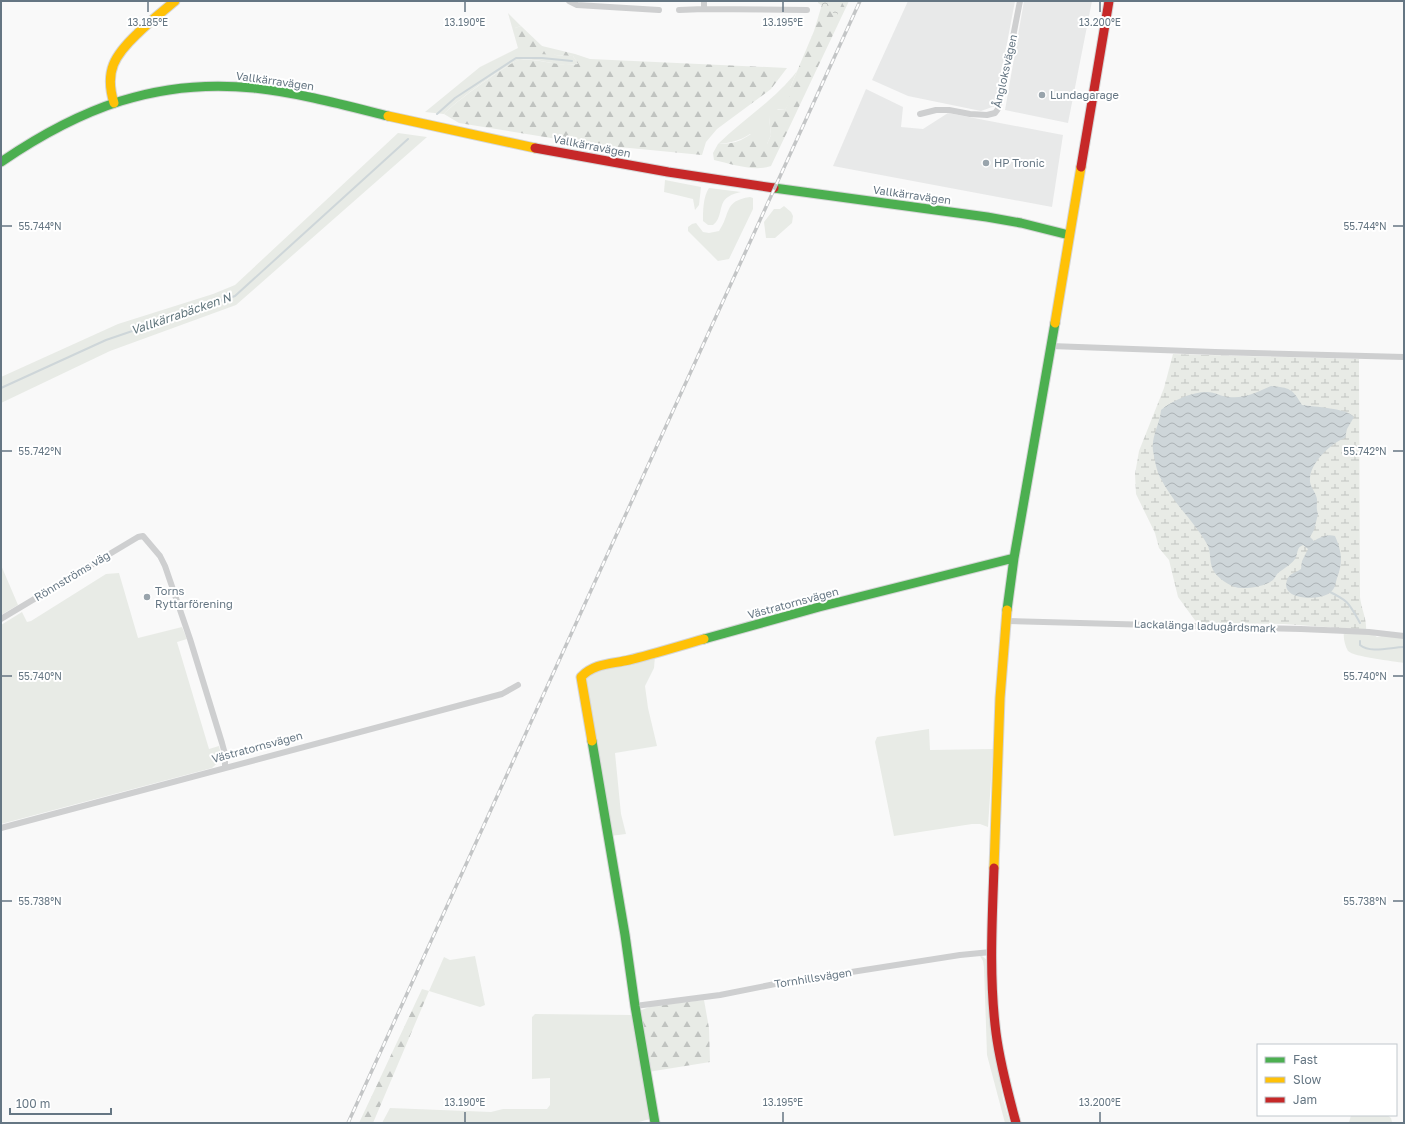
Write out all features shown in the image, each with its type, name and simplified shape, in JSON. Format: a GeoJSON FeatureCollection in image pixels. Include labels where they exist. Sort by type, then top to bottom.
{"type":"FeatureCollection","features":[{"type":"Feature","properties":{"kind":"street"},"geometry":{"type":"LineString","coordinates":[[114,103],[110,86],[111,74],[117,55],[127,43],[175,1]]}},
{"type":"Feature","properties":{"kind":"street"},"geometry":{"type":"LineString","coordinates":[[569,1],[577,5],[660,10]]}},
{"type":"Feature","properties":{"kind":"street"},"geometry":{"type":"LineString","coordinates":[[704,1],[704,9]]}},
{"type":"Feature","properties":{"kind":"street","name":"Ångloksvägen"},"geometry":{"type":"LineString","coordinates":[[920,114],[936,110],[949,110],[970,114],[987,115],[995,113],[998,109],[1002,93],[1020,1]]}},
{"type":"Feature","properties":{"kind":"street"},"geometry":{"type":"LineString","coordinates":[[1016,1123],[998,1044],[991,952],[1001,670],[1014,558],[1070,235],[1108,1]]}},
{"type":"Feature","properties":{"kind":"street"},"geometry":{"type":"LineString","coordinates":[[678,10],[807,10]]}},
{"type":"Feature","properties":{"kind":"street","name":"Vallkärravägen"},"geometry":{"type":"LineString","coordinates":[[1,162],[42,134],[67,121],[114,103],[153,92],[175,89],[204,86],[255,88],[286,92],[463,133],[607,162],[808,193],[1004,220],[1070,235]]}},
{"type":"Feature","properties":{"kind":"street"},"geometry":{"type":"LineString","coordinates":[[1051,346],[1404,357]]}},
{"type":"Feature","properties":{"kind":"street","name":"Rönnströms väg"},"geometry":{"type":"LineString","coordinates":[[1,619],[138,537],[143,536],[160,556],[165,566],[190,639],[222,742],[225,754],[225,767]]}},
{"type":"Feature","properties":{"kind":"street","name":"Västratornsvägen"},"geometry":{"type":"LineString","coordinates":[[635,1006],[625,935],[581,677],[584,672],[600,665],[629,660],[819,608],[1014,558]]}},
{"type":"Feature","properties":{"kind":"street","name":"Lackalänga ladugårdsmark"},"geometry":{"type":"LineString","coordinates":[[1006,621],[1301,629],[1369,632],[1404,636]]}},
{"type":"Feature","properties":{"kind":"street","name":"Västratornsvägen"},"geometry":{"type":"LineString","coordinates":[[1,828],[502,694],[518,685]]}},
{"type":"Feature","properties":{"kind":"street","name":"Tornhillsvägen"},"geometry":{"type":"LineString","coordinates":[[635,1006],[720,995],[775,984],[977,952],[991,952]]}},
{"type":"Feature","properties":{"kind":"street"},"geometry":{"type":"LineString","coordinates":[[635,1006],[655,1123]]}},
{"type":"Feature","properties":{"kind":"shaded area"},"geometry":{"type":"Polygon","coordinates":[[[908,1],[1015,1],[995,106],[981,111],[908,96],[872,80],[908,1]]]}},
{"type":"Feature","properties":{"kind":"shaded area"},"geometry":{"type":"Polygon","coordinates":[[[1024,1],[1092,1],[1068,123],[1005,110],[1024,1]]]}},
{"type":"Feature","properties":{"kind":"shaded area"},"geometry":{"type":"Polygon","coordinates":[[[866,89],[903,107],[901,127],[923,129],[948,113],[1063,135],[1052,207],[833,166],[866,89]]]}},
{"type":"Feature","properties":{"kind":"green space"},"geometry":{"type":"Polygon","coordinates":[[[818,1],[843,1],[837,15],[818,3],[818,1]]]}},
{"type":"Feature","properties":{"kind":"green space"},"geometry":{"type":"Polygon","coordinates":[[[823,1],[849,1],[771,166],[764,168],[750,168],[714,160],[713,153],[718,144],[733,143],[751,135],[759,134],[760,144],[767,144],[771,135],[769,117],[771,109],[785,110],[789,102],[790,88],[814,31],[823,1]]]}},
{"type":"Feature","properties":{"kind":"green space"},"geometry":{"type":"Polygon","coordinates":[[[508,13],[521,26],[515,28],[555,55],[573,56],[578,64],[566,65],[532,60],[520,60],[514,62],[481,84],[444,114],[425,112],[480,67],[518,48],[508,13]]]}},
{"type":"Feature","properties":{"kind":"green space"},"geometry":{"type":"Polygon","coordinates":[[[521,26],[542,46],[590,59],[787,68],[771,89],[717,129],[706,142],[702,155],[588,144],[459,123],[444,114],[481,84],[504,68],[519,60],[534,60],[571,65],[578,64],[573,56],[524,53],[515,28],[521,26]]]}},
{"type":"Feature","properties":{"kind":"green space"},"geometry":{"type":"Polygon","coordinates":[[[797,71],[790,88],[790,102],[785,110],[778,109],[769,117],[771,135],[767,144],[760,144],[750,134],[734,141],[718,144],[779,91],[797,71]]]}},
{"type":"Feature","properties":{"kind":"green space"},"geometry":{"type":"Polygon","coordinates":[[[398,133],[427,137],[236,305],[110,351],[1,403],[1,377],[118,324],[213,294],[235,285],[398,133]]]}},
{"type":"Feature","properties":{"kind":"green space"},"geometry":{"type":"Polygon","coordinates":[[[665,180],[701,187],[699,205],[695,210],[693,199],[664,192],[665,180]]]}},
{"type":"Feature","properties":{"kind":"green space"},"geometry":{"type":"Polygon","coordinates":[[[709,188],[741,192],[731,195],[725,200],[721,207],[718,219],[713,225],[708,225],[703,221],[704,200],[709,188]]]}},
{"type":"Feature","properties":{"kind":"green space"},"geometry":{"type":"Polygon","coordinates":[[[750,197],[753,198],[753,209],[729,259],[718,261],[688,231],[688,227],[696,223],[703,232],[709,233],[719,231],[731,205],[741,199],[750,197]]]}},
{"type":"Feature","properties":{"kind":"green space"},"geometry":{"type":"Polygon","coordinates":[[[784,206],[793,216],[792,223],[775,238],[766,238],[764,222],[774,209],[780,209],[784,206]]]}},
{"type":"Feature","properties":{"kind":"green space"},"geometry":{"type":"Polygon","coordinates":[[[1173,354],[1359,359],[1360,597],[1366,622],[1366,630],[1284,624],[1197,623],[1178,597],[1169,560],[1159,548],[1155,533],[1136,494],[1135,474],[1139,451],[1164,388],[1173,354]]]}},
{"type":"Feature","properties":{"kind":"green space"},"geometry":{"type":"Polygon","coordinates":[[[1,565],[18,605],[1,615],[1,565]]]}},
{"type":"Feature","properties":{"kind":"green space"},"geometry":{"type":"Polygon","coordinates":[[[119,573],[138,638],[182,627],[187,639],[177,642],[209,749],[219,746],[220,758],[212,768],[1,824],[1,625],[22,612],[27,622],[31,621],[106,574],[119,573]]]}},
{"type":"Feature","properties":{"kind":"green space"},"geometry":{"type":"Polygon","coordinates":[[[1344,632],[1374,635],[1377,637],[1404,638],[1404,663],[1366,657],[1348,651],[1344,639],[1344,632]]]}},
{"type":"Feature","properties":{"kind":"green space"},"geometry":{"type":"Polygon","coordinates":[[[655,656],[654,668],[645,686],[648,708],[657,746],[615,753],[621,814],[626,834],[610,836],[596,765],[586,677],[589,674],[655,656]]]}},
{"type":"Feature","properties":{"kind":"green space"},"geometry":{"type":"Polygon","coordinates":[[[929,729],[930,750],[993,749],[988,827],[980,824],[972,824],[894,836],[875,742],[877,737],[929,729]]]}},
{"type":"Feature","properties":{"kind":"green space"},"geometry":{"type":"Polygon","coordinates":[[[475,956],[485,1005],[480,1007],[429,991],[444,957],[450,960],[475,956]]]}},
{"type":"Feature","properties":{"kind":"green space"},"geometry":{"type":"Polygon","coordinates":[[[980,956],[987,960],[993,1036],[1003,1099],[1010,1123],[1005,1123],[987,1055],[984,967],[980,956]]]}},
{"type":"Feature","properties":{"kind":"green space"},"geometry":{"type":"Polygon","coordinates":[[[422,989],[429,991],[373,1123],[359,1123],[422,989]]]}},
{"type":"Feature","properties":{"kind":"green space"},"geometry":{"type":"Polygon","coordinates":[[[704,1000],[709,1028],[710,1062],[648,1072],[639,1011],[652,1006],[704,1000]]]}},
{"type":"Feature","properties":{"kind":"green space"},"geometry":{"type":"Polygon","coordinates":[[[535,1014],[632,1015],[650,1119],[635,1123],[382,1123],[390,1108],[491,1112],[503,1109],[547,1109],[550,1105],[550,1078],[532,1079],[532,1017],[535,1014]]]}},
{"type":"Feature","properties":{"kind":"green space"},"geometry":{"type":"Polygon","coordinates":[[[1351,1116],[1388,1116],[1391,1118],[1392,1122],[1349,1123],[1351,1116]]]}},
{"type":"Feature","properties":{"kind":"water"},"geometry":{"type":"Polygon","coordinates":[[[1271,386],[1287,388],[1296,395],[1302,405],[1338,410],[1354,417],[1347,429],[1345,438],[1334,444],[1322,454],[1317,460],[1311,473],[1310,482],[1317,499],[1318,514],[1314,530],[1310,537],[1314,541],[1324,536],[1335,536],[1341,557],[1340,567],[1334,587],[1332,591],[1323,596],[1309,598],[1301,597],[1289,592],[1286,587],[1289,576],[1301,569],[1302,561],[1308,549],[1303,545],[1299,548],[1293,562],[1278,573],[1273,580],[1266,584],[1254,587],[1239,588],[1228,584],[1221,579],[1213,569],[1207,544],[1165,486],[1157,468],[1153,451],[1153,440],[1161,410],[1166,406],[1183,397],[1195,393],[1210,392],[1226,397],[1240,397],[1271,386]]]}},
{"type":"Feature","properties":{"kind":"waterway","name":"Vallkärrabäcken N"},"geometry":{"type":"LineString","coordinates":[[437,114],[455,98],[516,58],[542,58],[572,61]]}},
{"type":"Feature","properties":{"kind":"waterway","name":"Vallkärrabäcken N"},"geometry":{"type":"LineString","coordinates":[[1,388],[106,340],[235,296],[408,139]]}},
{"type":"Feature","properties":{"kind":"waterway"},"geometry":{"type":"LineString","coordinates":[[1328,591],[1348,603],[1360,623]]}},
{"type":"Feature","properties":{"kind":"waterway"},"geometry":{"type":"LineString","coordinates":[[1360,641],[1360,645],[1365,648],[1375,650],[1404,647]]}},
{"type":"Feature","properties":{"kind":"railway"},"geometry":{"type":"LineString","coordinates":[[348,1123],[860,1]]}},
{"type":"Feature","properties":{"kind":"traffic: fast"},"geometry":{"type":"LineString","coordinates":[[1,162],[60,126],[90,112],[121,101],[152,93],[185,88],[219,86],[271,90],[322,100],[388,116]]}},
{"type":"Feature","properties":{"kind":"traffic: fast"},"geometry":{"type":"LineString","coordinates":[[774,188],[987,217],[1021,223],[1069,235]]}},
{"type":"Feature","properties":{"kind":"traffic: fast"},"geometry":{"type":"LineString","coordinates":[[1007,610],[1014,558],[1055,323]]}},
{"type":"Feature","properties":{"kind":"traffic: fast"},"geometry":{"type":"LineString","coordinates":[[704,639],[819,607],[1014,558]]}},
{"type":"Feature","properties":{"kind":"traffic: fast"},"geometry":{"type":"LineString","coordinates":[[592,741],[655,1123]]}},
{"type":"Feature","properties":{"kind":"traffic: slow"},"geometry":{"type":"LineString","coordinates":[[114,103],[110,82],[111,73],[117,57],[129,42],[175,1]]}},
{"type":"Feature","properties":{"kind":"traffic: slow"},"geometry":{"type":"LineString","coordinates":[[388,116],[535,148]]}},
{"type":"Feature","properties":{"kind":"traffic: slow"},"geometry":{"type":"LineString","coordinates":[[1055,323],[1081,167]]}},
{"type":"Feature","properties":{"kind":"traffic: slow"},"geometry":{"type":"LineString","coordinates":[[994,868],[1000,698],[1007,610]]}},
{"type":"Feature","properties":{"kind":"traffic: slow"},"geometry":{"type":"LineString","coordinates":[[592,741],[581,677],[586,672],[604,665],[638,658],[704,639]]}},
{"type":"Feature","properties":{"kind":"traffic: jam"},"geometry":{"type":"LineString","coordinates":[[1081,167],[1109,1]]}},
{"type":"Feature","properties":{"kind":"traffic: jam"},"geometry":{"type":"LineString","coordinates":[[535,148],[668,172],[774,188]]}},
{"type":"Feature","properties":{"kind":"traffic: jam"},"geometry":{"type":"LineString","coordinates":[[994,868],[992,909],[992,992],[996,1033],[1004,1078],[1016,1123]]}},
{"type":"Feature","properties":{"kind":"place","name":"Lundagarage"},"geometry":{"type":"Point","coordinates":[1042,95]}},
{"type":"Feature","properties":{"kind":"place","name":"HP Tronic"},"geometry":{"type":"Point","coordinates":[986,163]}},
{"type":"Feature","properties":{"kind":"place","name":"Torns Ryttarförening"},"geometry":{"type":"Point","coordinates":[147,597]}}]}
